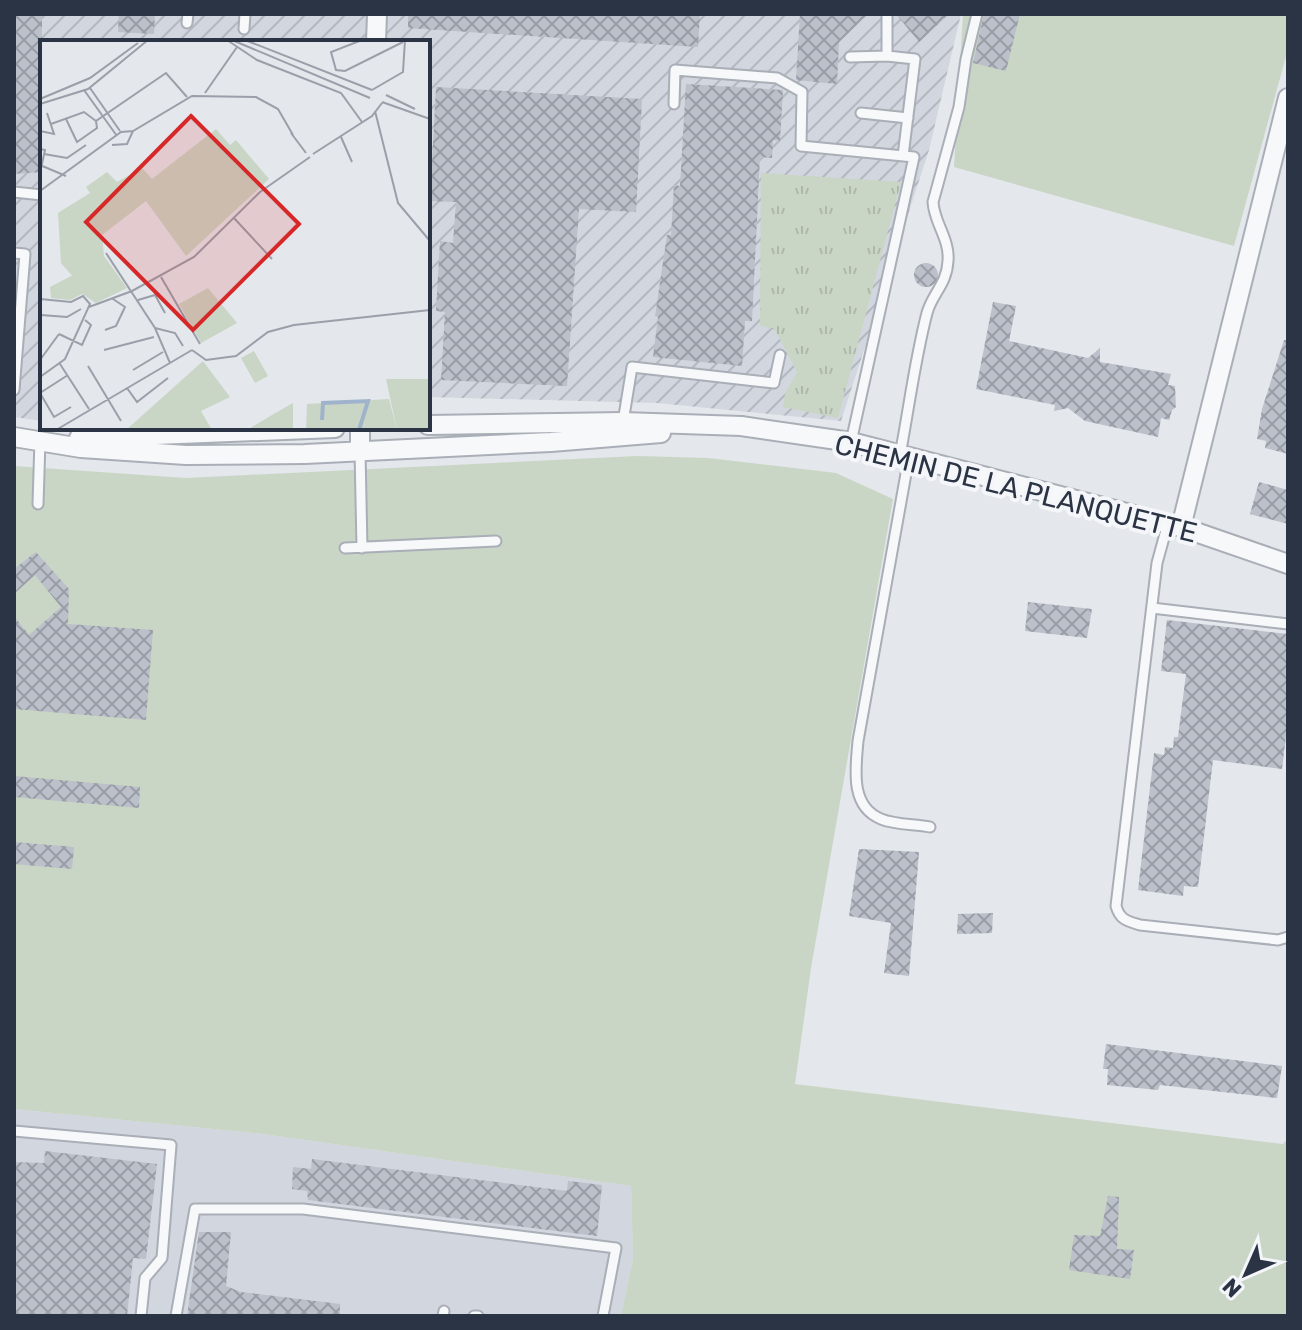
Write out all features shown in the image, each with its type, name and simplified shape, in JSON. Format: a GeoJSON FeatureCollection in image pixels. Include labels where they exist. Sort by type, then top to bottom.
{"type":"FeatureCollection","features":[{"type":"Feature","properties":{"kind":"street"},"geometry":{"type":"LineString","coordinates":[[376,40],[377,14]]}},
{"type":"Feature","properties":{"kind":"street"},"geometry":{"type":"LineString","coordinates":[[1174,525],[1288,98]]}},
{"type":"Feature","properties":{"kind":"street","name":"CHEMIN DE LA PLANQUETTE"},"geometry":{"type":"LineString","coordinates":[[430,425],[623,422],[741,426],[851,442],[1174,525],[1288,564]]}},
{"type":"Feature","properties":{"kind":"street","name":"CHEMIN DE LA PLANQUETTE"},"geometry":{"type":"LineString","coordinates":[[14,437],[81,448],[186,455],[551,442],[741,426]]}},
{"type":"Feature","properties":{"kind":"street","name":"CHEMIN DE LA PLANQUETTE"},"geometry":{"type":"LineString","coordinates":[[40,440],[120,432],[228,430]]}},
{"type":"Feature","properties":{"kind":"street"},"geometry":{"type":"LineString","coordinates":[[360,430],[360,451]]}},
{"type":"Feature","properties":{"kind":"lane"},"geometry":{"type":"LineString","coordinates":[[244,29],[245,14]]}},
{"type":"Feature","properties":{"kind":"lane"},"geometry":{"type":"LineString","coordinates":[[887,14],[887,56]]}},
{"type":"Feature","properties":{"kind":"lane"},"geometry":{"type":"LineString","coordinates":[[930,827],[882,819],[863,802],[855,782],[858,741],[928,309],[941,290],[948,264],[948,248],[933,202],[959,107],[977,14]]}},
{"type":"Feature","properties":{"kind":"lane"},"geometry":{"type":"LineString","coordinates":[[850,57],[915,59],[903,156]]}},
{"type":"Feature","properties":{"kind":"lane"},"geometry":{"type":"LineString","coordinates":[[674,104],[675,70],[777,78],[802,92],[801,146],[914,157],[851,442]]}},
{"type":"Feature","properties":{"kind":"lane"},"geometry":{"type":"LineString","coordinates":[[861,113],[908,118]]}},
{"type":"Feature","properties":{"kind":"lane"},"geometry":{"type":"LineString","coordinates":[[14,192],[40,195]]}},
{"type":"Feature","properties":{"kind":"lane"},"geometry":{"type":"LineString","coordinates":[[14,253],[25,254],[14,390]]}},
{"type":"Feature","properties":{"kind":"lane"},"geometry":{"type":"LineString","coordinates":[[623,422],[632,367],[774,383],[780,355]]}},
{"type":"Feature","properties":{"kind":"lane"},"geometry":{"type":"LineString","coordinates":[[38,504],[40,440]]}},
{"type":"Feature","properties":{"kind":"lane"},"geometry":{"type":"LineString","coordinates":[[360,451],[362,548]]}},
{"type":"Feature","properties":{"kind":"lane"},"geometry":{"type":"LineString","coordinates":[[1174,525],[1157,563],[1116,906],[1119,915],[1140,925],[1278,940],[1288,937]]}},
{"type":"Feature","properties":{"kind":"lane"},"geometry":{"type":"LineString","coordinates":[[345,548],[496,541]]}},
{"type":"Feature","properties":{"kind":"lane"},"geometry":{"type":"LineString","coordinates":[[1152,608],[1288,624]]}},
{"type":"Feature","properties":{"kind":"lane"},"geometry":{"type":"LineString","coordinates":[[14,1131],[171,1145],[162,1258],[145,1278],[141,1316]]}},
{"type":"Feature","properties":{"kind":"lane"},"geometry":{"type":"LineString","coordinates":[[176,1316],[195,1209],[303,1209],[616,1248],[603,1316]]}},
{"type":"Feature","properties":{"kind":"shaded area"},"geometry":{"type":"Polygon","coordinates":[[[14,14],[961,14],[929,150],[841,421],[657,403],[430,397],[430,40],[40,40],[40,421],[14,417],[14,14]]]}},
{"type":"Feature","properties":{"kind":"shaded area"},"geometry":{"type":"Polygon","coordinates":[[[14,1109],[263,1134],[631,1186],[633,1258],[621,1316],[14,1316],[14,1109]]]}},
{"type":"Feature","properties":{"kind":"green space"},"geometry":{"type":"Polygon","coordinates":[[[963,14],[1288,14],[1288,49],[1234,246],[954,167],[963,14]]]}},
{"type":"Feature","properties":{"kind":"green space"},"geometry":{"type":"Polygon","coordinates":[[[761,173],[901,182],[838,418],[783,407],[785,394],[797,372],[775,330],[760,325],[761,173]]]}},
{"type":"Feature","properties":{"kind":"green space"},"geometry":{"type":"Polygon","coordinates":[[[637,456],[708,458],[836,473],[893,499],[811,968],[795,1084],[1283,1144],[1288,1138],[1288,1316],[621,1316],[633,1258],[631,1186],[263,1134],[14,1109],[14,466],[186,478],[637,456]]]}},
{"type":"Feature","properties":{"kind":"building"},"geometry":{"type":"Polygon","coordinates":[[[14,14],[42,14],[40,172],[14,174],[14,14]]]}},
{"type":"Feature","properties":{"kind":"building"},"geometry":{"type":"Polygon","coordinates":[[[119,14],[155,14],[154,34],[118,32],[119,14]]]}},
{"type":"Feature","properties":{"kind":"building"},"geometry":{"type":"Polygon","coordinates":[[[408,14],[700,14],[698,47],[408,28],[408,14]]]}},
{"type":"Feature","properties":{"kind":"building"},"geometry":{"type":"Polygon","coordinates":[[[800,14],[868,14],[839,42],[837,84],[796,80],[800,14]]]}},
{"type":"Feature","properties":{"kind":"building"},"geometry":{"type":"Polygon","coordinates":[[[896,14],[949,14],[919,42],[896,14]]]}},
{"type":"Feature","properties":{"kind":"building"},"geometry":{"type":"Polygon","coordinates":[[[984,14],[1020,14],[1006,71],[973,63],[984,14]]]}},
{"type":"Feature","properties":{"kind":"building"},"geometry":{"type":"Polygon","coordinates":[[[686,84],[783,90],[780,141],[773,140],[772,158],[760,157],[752,321],[745,321],[742,366],[653,357],[658,317],[655,316],[667,235],[671,235],[674,185],[680,186],[686,84]]]}},
{"type":"Feature","properties":{"kind":"building"},"geometry":{"type":"Polygon","coordinates":[[[436,87],[642,99],[636,212],[579,209],[567,386],[441,380],[445,312],[436,311],[440,241],[453,243],[456,202],[430,201],[436,87]]]}},
{"type":"Feature","properties":{"kind":"building"},"geometry":{"type":"Polygon","coordinates":[[[926,263],[934,267],[938,275],[934,283],[926,287],[918,283],[914,275],[918,267],[926,263]]]}},
{"type":"Feature","properties":{"kind":"building"},"geometry":{"type":"Polygon","coordinates":[[[993,302],[1016,306],[1009,341],[1088,358],[1100,348],[1100,362],[1171,374],[1168,385],[1175,386],[1176,407],[1169,420],[1161,418],[1158,437],[1085,421],[1068,408],[1054,411],[1055,405],[976,389],[993,302]]]}},
{"type":"Feature","properties":{"kind":"building"},"geometry":{"type":"Polygon","coordinates":[[[1284,340],[1288,340],[1288,454],[1265,448],[1266,441],[1257,439],[1262,409],[1284,340]]]}},
{"type":"Feature","properties":{"kind":"building"},"geometry":{"type":"Polygon","coordinates":[[[1259,482],[1288,490],[1288,524],[1250,514],[1259,482]]]}},
{"type":"Feature","properties":{"kind":"building"},"geometry":{"type":"Polygon","coordinates":[[[36,552],[69,589],[68,624],[153,630],[146,720],[14,709],[14,616],[29,635],[61,607],[35,575],[14,594],[14,569],[36,552]]]}},
{"type":"Feature","properties":{"kind":"building"},"geometry":{"type":"Polygon","coordinates":[[[1028,602],[1092,609],[1087,638],[1025,631],[1028,602]]]}},
{"type":"Feature","properties":{"kind":"building"},"geometry":{"type":"Polygon","coordinates":[[[1167,620],[1288,634],[1288,720],[1282,769],[1213,760],[1198,887],[1184,886],[1183,896],[1138,890],[1154,753],[1164,755],[1165,747],[1173,748],[1174,737],[1178,737],[1186,674],[1161,671],[1167,620]]]}},
{"type":"Feature","properties":{"kind":"building"},"geometry":{"type":"Polygon","coordinates":[[[14,776],[140,787],[139,808],[14,797],[14,776]]]}},
{"type":"Feature","properties":{"kind":"building"},"geometry":{"type":"Polygon","coordinates":[[[14,842],[74,847],[72,869],[14,864],[14,842]]]}},
{"type":"Feature","properties":{"kind":"building"},"geometry":{"type":"Polygon","coordinates":[[[859,849],[919,852],[909,976],[884,973],[891,923],[849,916],[859,849]]]}},
{"type":"Feature","properties":{"kind":"building"},"geometry":{"type":"Polygon","coordinates":[[[993,913],[992,933],[957,934],[958,914],[993,913]]]}},
{"type":"Feature","properties":{"kind":"building"},"geometry":{"type":"Polygon","coordinates":[[[1106,1044],[1282,1066],[1277,1098],[1160,1085],[1158,1090],[1107,1085],[1108,1069],[1103,1069],[1106,1044]]]}},
{"type":"Feature","properties":{"kind":"building"},"geometry":{"type":"Polygon","coordinates":[[[45,1151],[157,1164],[146,1259],[133,1258],[127,1316],[14,1316],[14,1162],[44,1163],[45,1151]]]}},
{"type":"Feature","properties":{"kind":"building"},"geometry":{"type":"Polygon","coordinates":[[[312,1159],[567,1191],[568,1181],[602,1185],[597,1236],[308,1200],[307,1191],[292,1189],[293,1167],[311,1169],[312,1159]]]}},
{"type":"Feature","properties":{"kind":"building"},"geometry":{"type":"Polygon","coordinates":[[[1108,1196],[1119,1197],[1117,1249],[1134,1250],[1130,1279],[1069,1270],[1074,1235],[1100,1236],[1108,1196]]]}},
{"type":"Feature","properties":{"kind":"building"},"geometry":{"type":"Polygon","coordinates":[[[199,1232],[231,1232],[226,1286],[241,1292],[340,1304],[340,1316],[187,1316],[199,1232]]]}}]}
